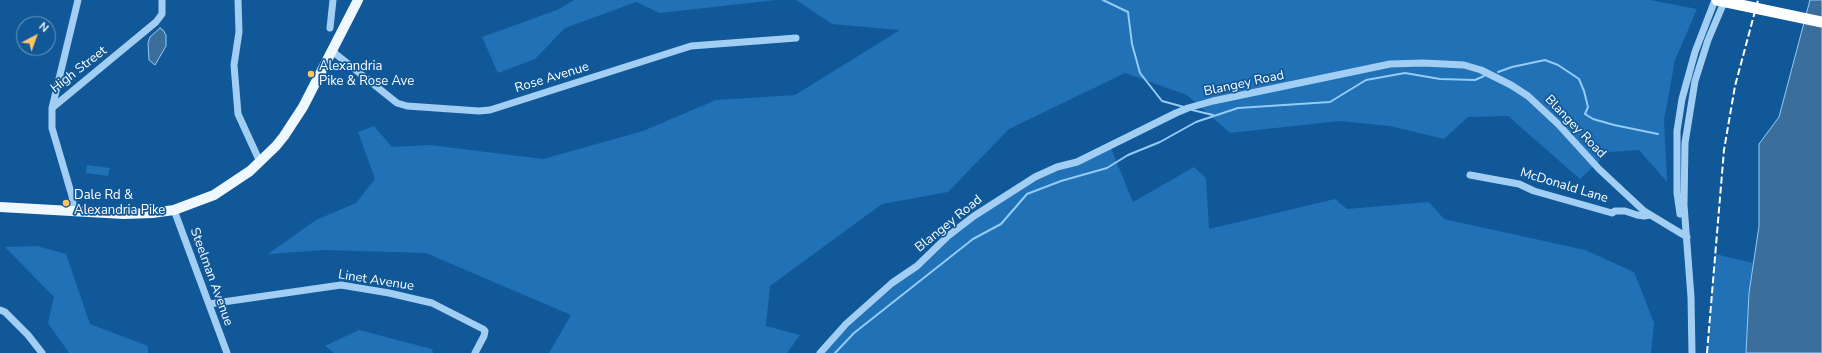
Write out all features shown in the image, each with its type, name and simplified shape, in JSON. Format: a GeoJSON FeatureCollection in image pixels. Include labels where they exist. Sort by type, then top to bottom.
{"type":"FeatureCollection","features":[{"type":"Feature","properties":{"kind":"highway"},"geometry":{"type":"LineString","coordinates":[[1716,0],[1822,22]]}},
{"type":"Feature","properties":{"kind":"main road"},"geometry":{"type":"LineString","coordinates":[[0,208],[124,214],[152,213],[174,210],[214,195],[250,171],[260,162],[276,146],[295,122],[358,0]]}},
{"type":"Feature","properties":{"kind":"street"},"geometry":{"type":"LineString","coordinates":[[52,108],[78,0]]}},
{"type":"Feature","properties":{"kind":"street","name":"High Street"},"geometry":{"type":"LineString","coordinates":[[74,212],[72,196],[52,128],[52,108],[148,28],[162,14],[162,0]]}},
{"type":"Feature","properties":{"kind":"street"},"geometry":{"type":"LineString","coordinates":[[238,0],[239,32],[234,65],[238,114],[260,162]]}},
{"type":"Feature","properties":{"kind":"street"},"geometry":{"type":"LineString","coordinates":[[330,28],[333,0]]}},
{"type":"Feature","properties":{"kind":"street"},"geometry":{"type":"LineString","coordinates":[[1687,238],[1680,213],[1677,193],[1677,131],[1688,73],[1716,0]]}},
{"type":"Feature","properties":{"kind":"street"},"geometry":{"type":"LineString","coordinates":[[1692,353],[1691,297],[1684,172],[1685,143],[1691,99],[1703,54],[1725,0]]}},
{"type":"Feature","properties":{"kind":"street","name":"Rose Avenue"},"geometry":{"type":"LineString","coordinates":[[332,51],[384,94],[398,103],[407,106],[480,111],[490,110],[692,46],[796,38]]}},
{"type":"Feature","properties":{"kind":"street","name":"Blangey Road"},"geometry":{"type":"LineString","coordinates":[[820,353],[836,334],[862,310],[892,283],[917,266],[948,236],[974,216],[1035,177],[1057,167],[1077,162],[1188,108],[1213,101],[1287,87],[1377,66],[1423,63],[1464,65],[1496,76],[1528,96],[1558,124],[1599,169],[1650,215],[1687,238]]}},
{"type":"Feature","properties":{"kind":"street","name":"McDonald Lane"},"geometry":{"type":"LineString","coordinates":[[1470,175],[1519,184],[1540,192],[1612,213],[1615,211],[1625,211],[1644,216],[1650,215]]}},
{"type":"Feature","properties":{"kind":"street","name":"Steelman Avenue"},"geometry":{"type":"LineString","coordinates":[[174,210],[227,353]]}},
{"type":"Feature","properties":{"kind":"street","name":"Linet Avenue"},"geometry":{"type":"LineString","coordinates":[[209,304],[341,285],[389,293],[432,302],[485,330],[484,336],[475,353]]}},
{"type":"Feature","properties":{"kind":"street"},"geometry":{"type":"LineString","coordinates":[[0,310],[5,312],[28,335],[42,353]]}},
{"type":"Feature","properties":{"kind":"shaded area"},"geometry":{"type":"Polygon","coordinates":[[[574,0],[776,0],[660,13],[636,2],[565,28],[535,59],[498,73],[482,37],[557,10],[574,0]]]}},
{"type":"Feature","properties":{"kind":"shaded area"},"geometry":{"type":"Polygon","coordinates":[[[796,0],[1650,0],[1697,9],[1675,60],[1664,120],[1667,182],[1639,150],[1609,152],[1580,179],[1508,116],[1468,117],[1444,139],[1390,126],[1339,121],[1230,133],[1187,95],[1125,73],[1009,129],[948,192],[882,204],[770,286],[766,326],[800,335],[787,353],[549,353],[571,315],[426,253],[325,250],[268,254],[316,220],[356,203],[375,179],[358,132],[374,126],[392,147],[430,145],[543,159],[643,131],[716,100],[795,95],[900,30],[832,24],[796,0]]]}},
{"type":"Feature","properties":{"kind":"shaded area"},"geometry":{"type":"Polygon","coordinates":[[[1810,0],[1822,0],[1822,353],[1746,353],[1749,293],[1759,226],[1759,144],[1779,117],[1810,0]]]}},
{"type":"Feature","properties":{"kind":"shaded area"},"geometry":{"type":"Polygon","coordinates":[[[160,28],[166,35],[166,46],[155,65],[149,60],[148,43],[150,37],[160,28]]]}},
{"type":"Feature","properties":{"kind":"shaded area"},"geometry":{"type":"Polygon","coordinates":[[[1110,146],[1133,202],[1194,167],[1206,178],[1209,229],[1335,199],[1347,209],[1429,202],[1444,219],[1585,250],[1634,272],[1654,323],[1651,353],[820,353],[948,236],[1021,185],[1110,146]]]}},
{"type":"Feature","properties":{"kind":"shaded area"},"geometry":{"type":"Polygon","coordinates":[[[87,165],[110,168],[108,176],[86,173],[87,165]]]}},
{"type":"Feature","properties":{"kind":"shaded area"},"geometry":{"type":"Polygon","coordinates":[[[37,246],[66,254],[90,324],[148,346],[148,353],[69,353],[48,323],[54,297],[5,247],[37,246]]]}},
{"type":"Feature","properties":{"kind":"shaded area"},"geometry":{"type":"Polygon","coordinates":[[[1715,254],[1753,263],[1749,293],[1746,353],[1707,353],[1715,254]]]}},
{"type":"Feature","properties":{"kind":"shaded area"},"geometry":{"type":"Polygon","coordinates":[[[359,330],[432,349],[433,353],[334,353],[325,346],[359,330]]]}},
{"type":"Feature","properties":{"kind":"waterway"},"geometry":{"type":"LineString","coordinates":[[1103,0],[1128,12],[1132,44],[1140,73],[1162,101],[1184,107]]}},
{"type":"Feature","properties":{"kind":"waterway"},"geometry":{"type":"LineString","coordinates":[[1498,72],[1512,67],[1545,60],[1558,65],[1579,79],[1588,107],[1585,114],[1593,119],[1614,125],[1658,134]]}},
{"type":"Feature","properties":{"kind":"waterway"},"geometry":{"type":"LineString","coordinates":[[835,353],[854,333],[973,239],[1001,224],[1027,194],[1061,181],[1107,168],[1128,155],[1160,142],[1196,122],[1238,108],[1330,102],[1366,80],[1405,73],[1440,79],[1475,80],[1484,76]]}},
{"type":"Feature","properties":{"kind":"waterway"},"geometry":{"type":"LineString","coordinates":[[1192,110],[1213,115]]}},
{"type":"Feature","properties":{"kind":"railway"},"geometry":{"type":"LineString","coordinates":[[1707,353],[1724,150],[1735,86],[1758,0]]}},
{"type":"Feature","properties":{"kind":"place","name":"Alexandria Pike & Rose Ave"},"geometry":{"type":"Point","coordinates":[311,74]}},
{"type":"Feature","properties":{"kind":"place","name":"Dale Rd & Alexandria Pike"},"geometry":{"type":"Point","coordinates":[66,203]}}]}
